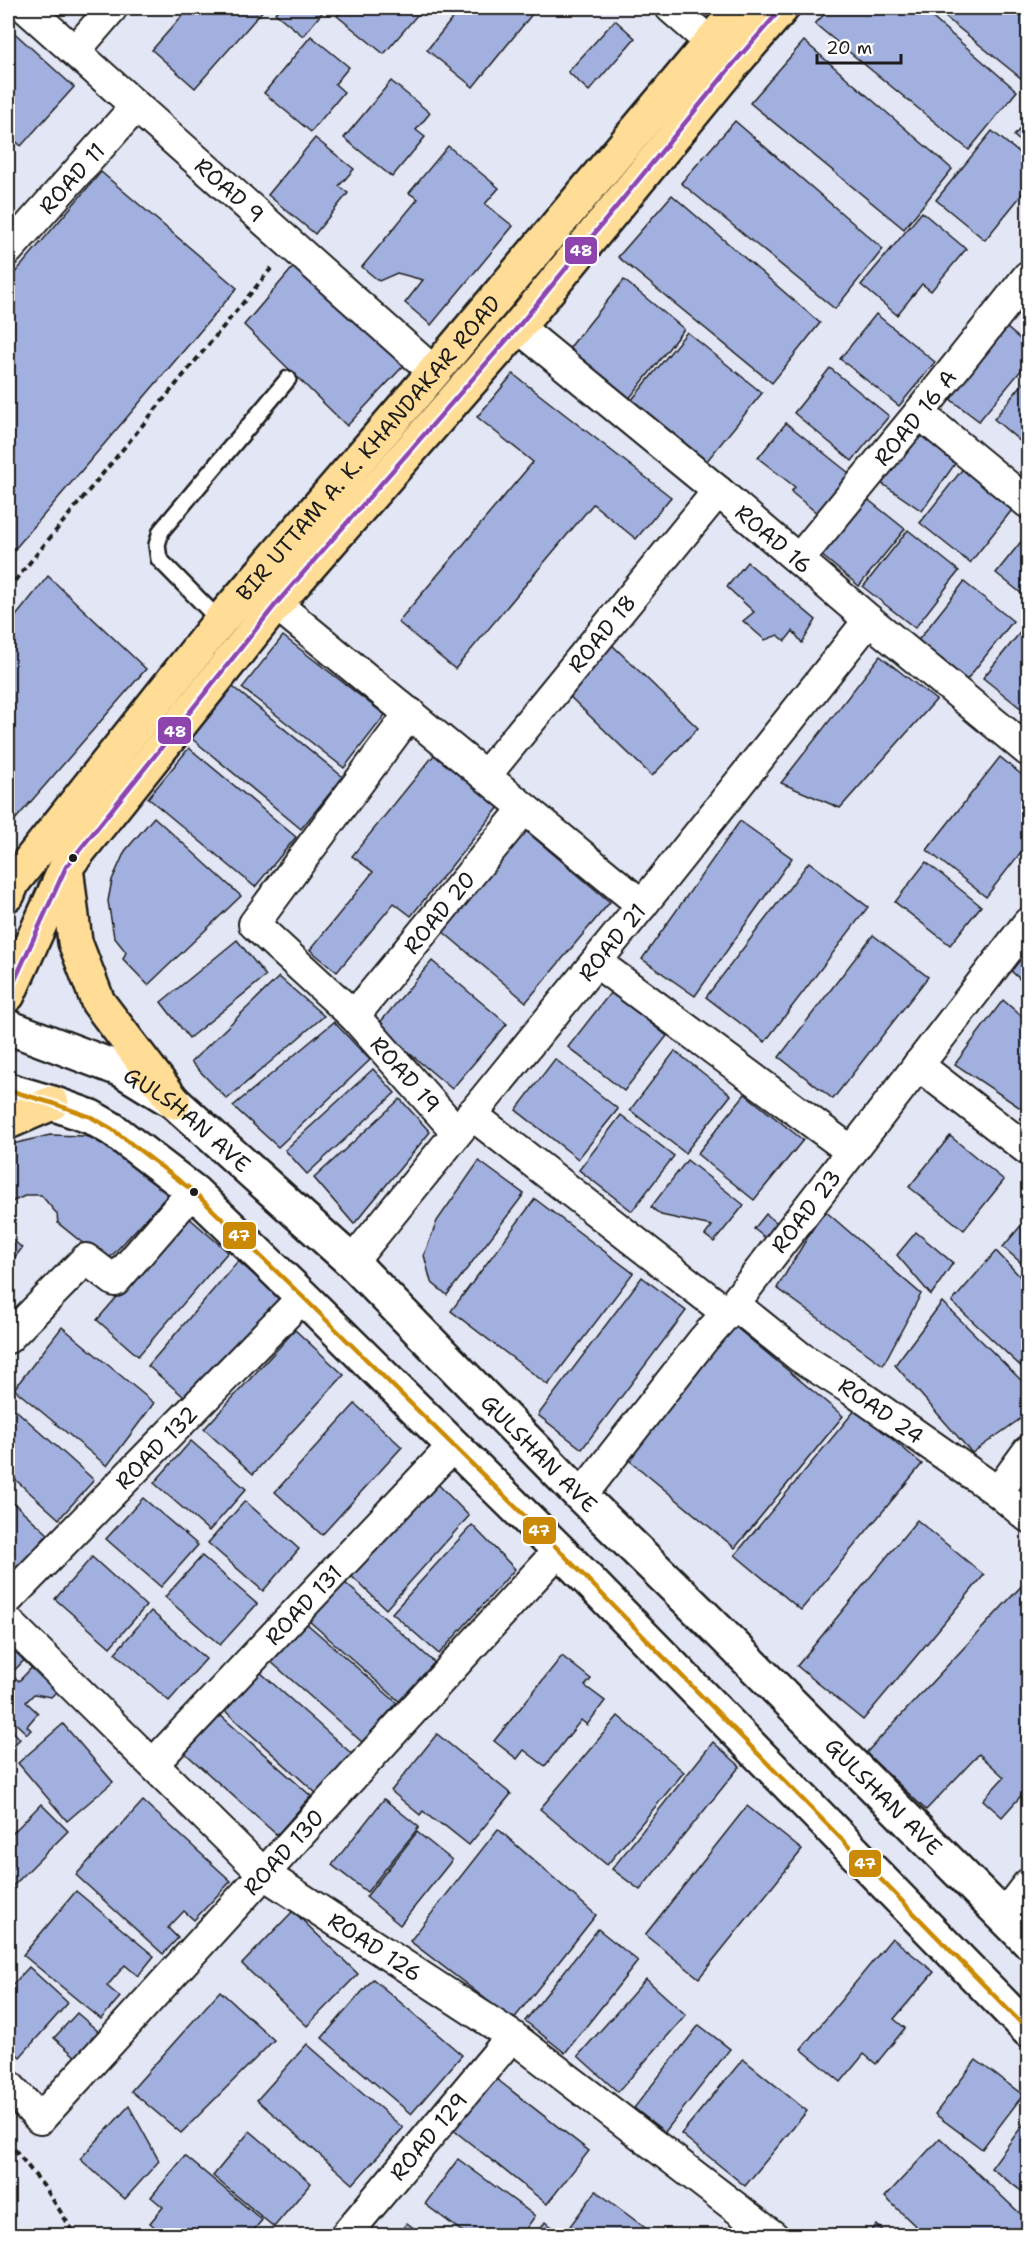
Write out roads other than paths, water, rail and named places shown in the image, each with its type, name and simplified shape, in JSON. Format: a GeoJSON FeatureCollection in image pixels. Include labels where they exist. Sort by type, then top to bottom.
{"type":"FeatureCollection","features":[{"type":"Feature","properties":{"kind":"main road","name":"BIR UTTAM A. K. KHANDAKAR ROAD"},"geometry":{"type":"LineString","coordinates":[[9,887],[220,621],[434,372],[739,8]]}},
{"type":"Feature","properties":{"kind":"main road","name":"BIR UTTAM A. K. KHANDAKAR ROAD"},"geometry":{"type":"LineString","coordinates":[[8,995],[66,867],[276,604],[518,327],[734,63],[782,8]]}},
{"type":"Feature","properties":{"kind":"main road"},"geometry":{"type":"LineString","coordinates":[[66,867],[75,942],[98,1002],[174,1102]]}},
{"type":"Feature","properties":{"kind":"main road","name":"GULSHAN AVE"},"geometry":{"type":"LineString","coordinates":[[8,1027],[122,1070],[174,1102],[352,1262],[581,1496],[1029,1941]]}},
{"type":"Feature","properties":{"kind":"main road"},"geometry":{"type":"LineString","coordinates":[[8,1090],[91,1117],[112,1129],[193,1191],[559,1550],[1029,2030]]}},
{"type":"Feature","properties":{"kind":"main road"},"geometry":{"type":"LineString","coordinates":[[8,1122],[52,1103]]}},
{"type":"Feature","properties":{"kind":"street","name":"ROAD 9"},"geometry":{"type":"LineString","coordinates":[[26,8],[434,372]]}},
{"type":"Feature","properties":{"kind":"street"},"geometry":{"type":"LineString","coordinates":[[75,51],[112,8]]}},
{"type":"Feature","properties":{"kind":"street"},"geometry":{"type":"LineString","coordinates":[[671,8],[734,63]]}},
{"type":"Feature","properties":{"kind":"street","name":"ROAD 11"},"geometry":{"type":"LineString","coordinates":[[8,250],[136,106]]}},
{"type":"Feature","properties":{"kind":"street","name":"ROAD 16 A"},"geometry":{"type":"LineString","coordinates":[[799,559],[1029,276]]}},
{"type":"Feature","properties":{"kind":"street","name":"ROAD 16"},"geometry":{"type":"LineString","coordinates":[[518,327],[1029,751]]}},
{"type":"Feature","properties":{"kind":"street"},"geometry":{"type":"LineString","coordinates":[[919,414],[1029,503]]}},
{"type":"Feature","properties":{"kind":"street","name":"ROAD 18"},"geometry":{"type":"LineString","coordinates":[[486,775],[718,491]]}},
{"type":"Feature","properties":{"kind":"street"},"geometry":{"type":"LineString","coordinates":[[276,604],[642,905]]}},
{"type":"Feature","properties":{"kind":"street","name":"ROAD 21"},"geometry":{"type":"LineString","coordinates":[[352,1262],[642,905],[869,620]]}},
{"type":"Feature","properties":{"kind":"street","name":"ROAD 19"},"geometry":{"type":"LineString","coordinates":[[410,713],[254,924],[354,1016],[464,1123]]}},
{"type":"Feature","properties":{"kind":"street","name":"ROAD 20"},"geometry":{"type":"LineString","coordinates":[[354,1016],[524,809]]}},
{"type":"Feature","properties":{"kind":"street","name":"ROAD 23"},"geometry":{"type":"LineString","coordinates":[[581,1496],[730,1309],[1029,923]]}},
{"type":"Feature","properties":{"kind":"street"},"geometry":{"type":"LineString","coordinates":[[596,962],[851,1151]]}},
{"type":"Feature","properties":{"kind":"street"},"geometry":{"type":"LineString","coordinates":[[918,1065],[1029,1150]]}},
{"type":"Feature","properties":{"kind":"street","name":"ROAD 24"},"geometry":{"type":"LineString","coordinates":[[464,1123],[730,1309],[852,1390],[998,1492],[1029,1517]]}},
{"type":"Feature","properties":{"kind":"street"},"geometry":{"type":"LineString","coordinates":[[8,1338],[86,1259],[114,1281],[193,1191]]}},
{"type":"Feature","properties":{"kind":"street","name":"ROAD 132"},"geometry":{"type":"LineString","coordinates":[[8,1599],[303,1297]]}},
{"type":"Feature","properties":{"kind":"street","name":"ROAD 131"},"geometry":{"type":"LineString","coordinates":[[153,1764],[453,1446]]}},
{"type":"Feature","properties":{"kind":"street"},"geometry":{"type":"LineString","coordinates":[[998,1492],[1029,1451]]}},
{"type":"Feature","properties":{"kind":"street","name":"ROAD 130"},"geometry":{"type":"LineString","coordinates":[[8,2085],[40,2119],[559,1550]]}},
{"type":"Feature","properties":{"kind":"street","name":"ROAD 126"},"geometry":{"type":"LineString","coordinates":[[8,1622],[264,1874],[512,2036],[742,2226],[773,2235]]}},
{"type":"Feature","properties":{"kind":"street"},"geometry":{"type":"LineString","coordinates":[[1004,1915],[1029,1884]]}},
{"type":"Feature","properties":{"kind":"street","name":"ROAD 129"},"geometry":{"type":"LineString","coordinates":[[345,2235],[512,2036]]}},
{"type":"Feature","properties":{"kind":"lane"},"geometry":{"type":"LineString","coordinates":[[220,621],[159,559],[157,545],[162,531],[288,379]]}}]}
